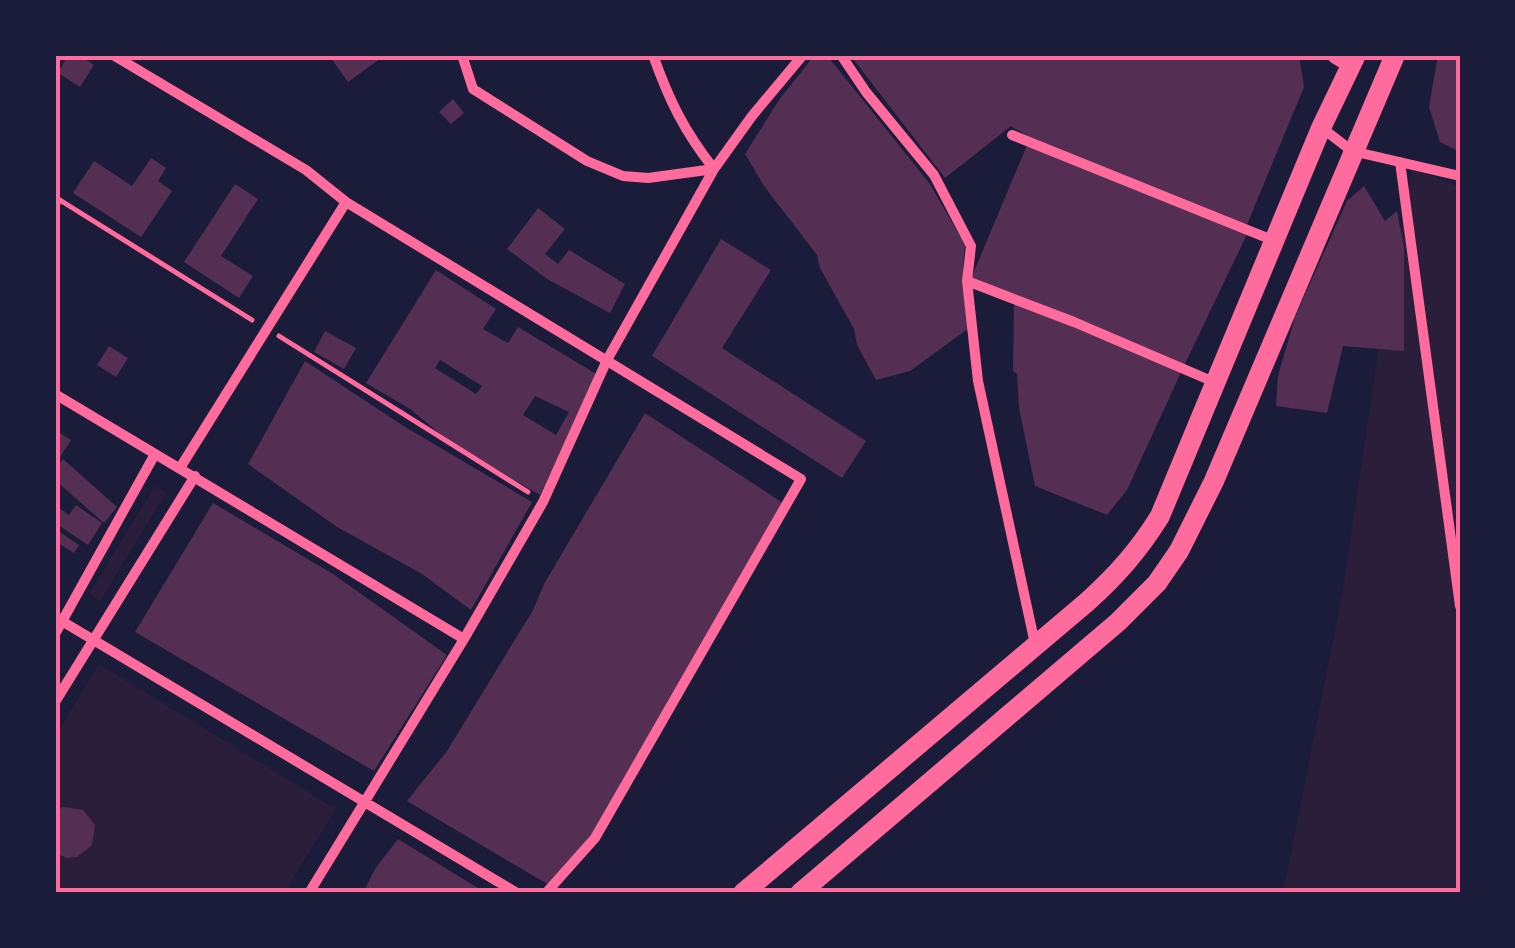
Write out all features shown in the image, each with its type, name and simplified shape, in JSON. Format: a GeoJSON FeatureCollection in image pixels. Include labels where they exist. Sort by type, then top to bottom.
{"type":"FeatureCollection","features":[{"type":"Feature","properties":{"kind":"main road"},"geometry":{"type":"LineString","coordinates":[[800,893],[1118,622],[1157,583],[1179,551],[1214,481],[1395,55]]}},
{"type":"Feature","properties":{"kind":"main road"},"geometry":{"type":"LineString","coordinates":[[744,893],[1122,572],[1140,549],[1160,516],[1348,58]]}},
{"type":"Feature","properties":{"kind":"street"},"geometry":{"type":"LineString","coordinates":[[113,55],[306,170],[346,202],[802,479],[596,838],[546,893]]}},
{"type":"Feature","properties":{"kind":"street"},"geometry":{"type":"LineString","coordinates":[[462,55],[473,89],[587,161],[623,176],[648,178],[714,169]]}},
{"type":"Feature","properties":{"kind":"street"},"geometry":{"type":"LineString","coordinates":[[653,55],[669,102],[689,138],[714,169]]}},
{"type":"Feature","properties":{"kind":"street"},"geometry":{"type":"LineString","coordinates":[[308,893],[543,502],[607,360],[714,169],[752,116],[804,55]]}},
{"type":"Feature","properties":{"kind":"street"},"geometry":{"type":"LineString","coordinates":[[841,55],[934,176],[972,246],[967,281],[978,381],[1036,646]]}},
{"type":"Feature","properties":{"kind":"street"},"geometry":{"type":"LineString","coordinates":[[1321,128],[1352,151],[1460,176]]}},
{"type":"Feature","properties":{"kind":"street"},"geometry":{"type":"LineString","coordinates":[[1012,135],[1276,241]]}},
{"type":"Feature","properties":{"kind":"street"},"geometry":{"type":"LineString","coordinates":[[1400,162],[1460,606]]}},
{"type":"Feature","properties":{"kind":"street"},"geometry":{"type":"LineString","coordinates":[[180,468],[346,202]]}},
{"type":"Feature","properties":{"kind":"street"},"geometry":{"type":"LineString","coordinates":[[967,281],[1215,383]]}},
{"type":"Feature","properties":{"kind":"street"},"geometry":{"type":"LineString","coordinates":[[55,394],[464,639]]}},
{"type":"Feature","properties":{"kind":"street"},"geometry":{"type":"LineString","coordinates":[[55,634],[59,619],[155,454]]}},
{"type":"Feature","properties":{"kind":"street"},"geometry":{"type":"LineString","coordinates":[[55,702],[196,476]]}},
{"type":"Feature","properties":{"kind":"street"},"geometry":{"type":"LineString","coordinates":[[59,619],[517,893]]}},
{"type":"Feature","properties":{"kind":"path"},"geometry":{"type":"LineString","coordinates":[[55,209],[58,199],[543,502]]}},
{"type":"Feature","properties":{"kind":"shaded area"},"geometry":{"type":"Polygon","coordinates":[[[1412,169],[1460,187],[1460,893],[1283,893],[1343,589],[1385,305],[1412,169]]]}},
{"type":"Feature","properties":{"kind":"shaded area"},"geometry":{"type":"Polygon","coordinates":[[[155,486],[166,493],[100,601],[89,594],[155,486]]]}},
{"type":"Feature","properties":{"kind":"shaded area"},"geometry":{"type":"Polygon","coordinates":[[[99,664],[336,809],[284,893],[55,893],[55,737],[99,664]]]}},
{"type":"Feature","properties":{"kind":"building"},"geometry":{"type":"Polygon","coordinates":[[[68,55],[79,55],[94,65],[80,87],[58,73],[68,55]]]}},
{"type":"Feature","properties":{"kind":"building"},"geometry":{"type":"Polygon","coordinates":[[[323,55],[385,55],[348,82],[331,58],[324,60],[323,55]]]}},
{"type":"Feature","properties":{"kind":"building"},"geometry":{"type":"Polygon","coordinates":[[[850,55],[1299,55],[1304,87],[1246,227],[1035,141],[1011,126],[945,178],[850,55]]]}},
{"type":"Feature","properties":{"kind":"building"},"geometry":{"type":"Polygon","coordinates":[[[1438,55],[1460,55],[1460,152],[1440,142],[1429,107],[1438,55]]]}},
{"type":"Feature","properties":{"kind":"building"},"geometry":{"type":"Polygon","coordinates":[[[813,57],[830,59],[930,184],[965,245],[969,328],[910,371],[876,380],[817,255],[764,186],[745,154],[779,100],[813,57]]]}},
{"type":"Feature","properties":{"kind":"building"},"geometry":{"type":"Polygon","coordinates":[[[453,99],[464,113],[451,124],[439,112],[453,99]]]}},
{"type":"Feature","properties":{"kind":"building"},"geometry":{"type":"Polygon","coordinates":[[[1027,145],[1248,232],[1183,368],[970,281],[1027,145]]]}},
{"type":"Feature","properties":{"kind":"building"},"geometry":{"type":"Polygon","coordinates":[[[151,158],[166,168],[158,181],[172,191],[141,237],[73,193],[94,161],[132,186],[151,158]]]}},
{"type":"Feature","properties":{"kind":"building"},"geometry":{"type":"Polygon","coordinates":[[[235,184],[258,199],[221,256],[253,276],[239,298],[184,262],[235,184]]]}},
{"type":"Feature","properties":{"kind":"building"},"geometry":{"type":"Polygon","coordinates":[[[1364,186],[1385,221],[1397,211],[1404,248],[1404,351],[1343,346],[1327,413],[1276,406],[1278,376],[1295,317],[1347,201],[1364,186]]]}},
{"type":"Feature","properties":{"kind":"building"},"geometry":{"type":"Polygon","coordinates":[[[538,208],[565,229],[545,254],[558,264],[569,250],[625,284],[610,313],[547,279],[507,249],[538,208]]]}},
{"type":"Feature","properties":{"kind":"building"},"geometry":{"type":"Polygon","coordinates":[[[721,239],[771,270],[722,348],[866,441],[842,478],[652,356],[721,239]]]}},
{"type":"Feature","properties":{"kind":"building"},"geometry":{"type":"Polygon","coordinates":[[[436,270],[496,309],[483,329],[508,343],[518,327],[598,375],[540,495],[450,442],[410,409],[366,383],[436,270]],[[440,360],[435,368],[476,394],[482,386],[440,360]],[[535,396],[523,415],[556,435],[569,412],[535,396]]]}},
{"type":"Feature","properties":{"kind":"building"},"geometry":{"type":"Polygon","coordinates":[[[1014,303],[1182,370],[1127,490],[1107,515],[1035,486],[1019,408],[1017,374],[1013,371],[1014,303]]]}},
{"type":"Feature","properties":{"kind":"building"},"geometry":{"type":"Polygon","coordinates":[[[325,331],[356,348],[344,369],[314,352],[325,331]]]}},
{"type":"Feature","properties":{"kind":"building"},"geometry":{"type":"Polygon","coordinates":[[[109,346],[128,358],[116,377],[97,365],[109,346]]]}},
{"type":"Feature","properties":{"kind":"building"},"geometry":{"type":"Polygon","coordinates":[[[305,361],[402,425],[532,502],[471,610],[422,574],[337,527],[248,464],[305,361]]]}},
{"type":"Feature","properties":{"kind":"building"},"geometry":{"type":"Polygon","coordinates":[[[645,413],[783,503],[591,837],[549,885],[407,801],[447,751],[645,413]]]}},
{"type":"Feature","properties":{"kind":"building"},"geometry":{"type":"Polygon","coordinates":[[[55,430],[71,440],[55,465],[55,430]]]}},
{"type":"Feature","properties":{"kind":"building"},"geometry":{"type":"Polygon","coordinates":[[[63,459],[117,507],[104,523],[55,480],[55,469],[63,459]]]}},
{"type":"Feature","properties":{"kind":"building"},"geometry":{"type":"Polygon","coordinates":[[[213,503],[333,574],[447,655],[374,771],[135,632],[213,503]]]}},
{"type":"Feature","properties":{"kind":"building"},"geometry":{"type":"Polygon","coordinates":[[[55,505],[69,515],[76,505],[102,523],[88,545],[55,523],[55,505]]]}},
{"type":"Feature","properties":{"kind":"building"},"geometry":{"type":"Polygon","coordinates":[[[55,529],[79,545],[74,553],[58,543],[55,547],[55,529]]]}},
{"type":"Feature","properties":{"kind":"building"},"geometry":{"type":"Polygon","coordinates":[[[63,807],[83,810],[95,825],[92,845],[77,857],[55,853],[55,812],[63,807]]]}},
{"type":"Feature","properties":{"kind":"building"},"geometry":{"type":"Polygon","coordinates":[[[398,839],[486,893],[363,893],[398,839]]]}}]}
